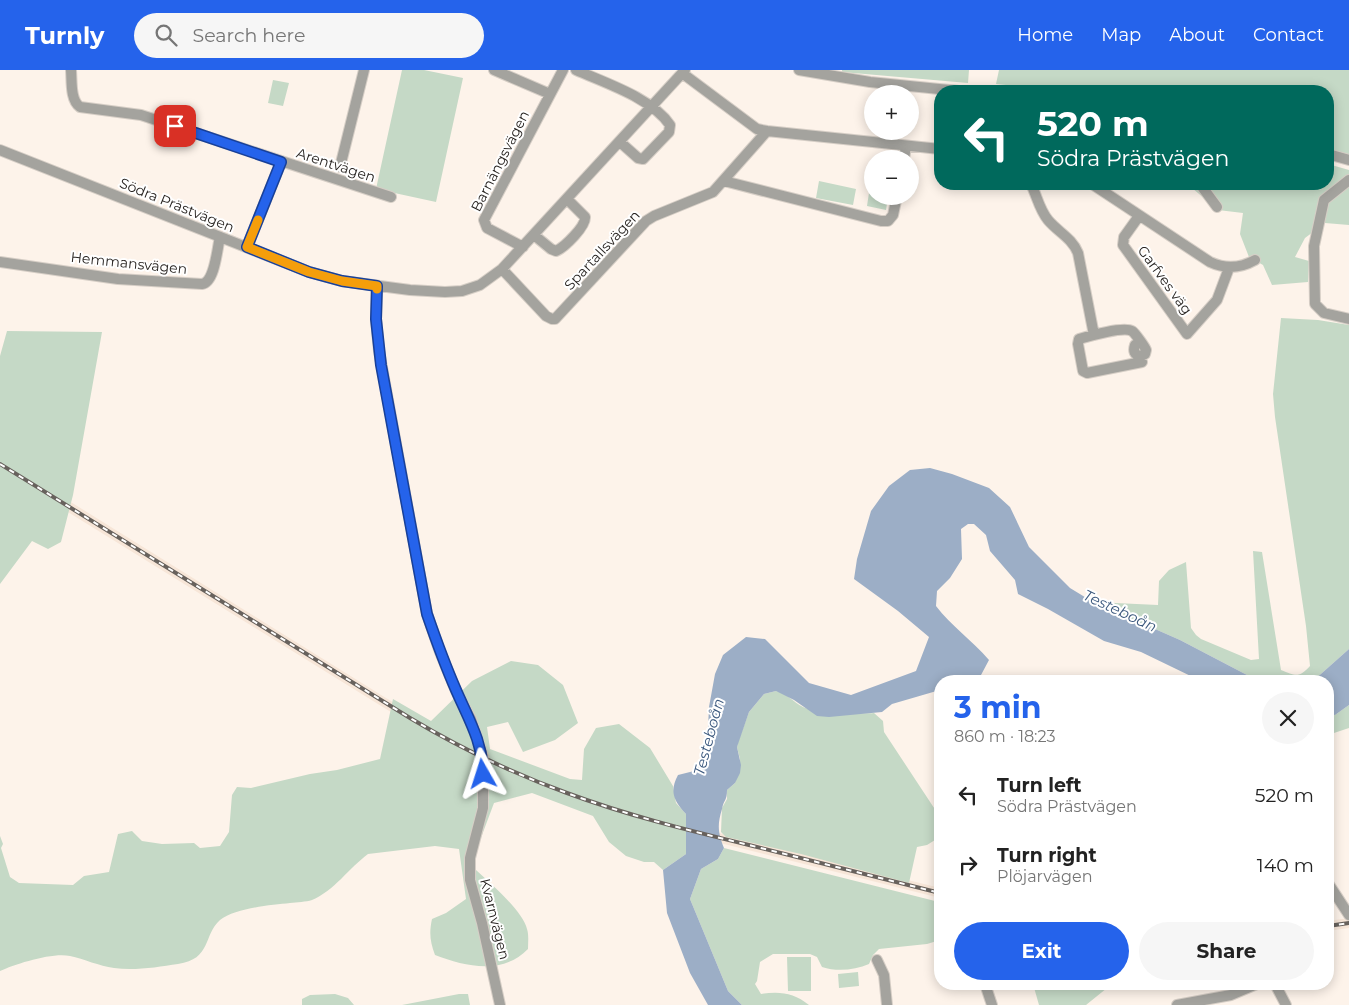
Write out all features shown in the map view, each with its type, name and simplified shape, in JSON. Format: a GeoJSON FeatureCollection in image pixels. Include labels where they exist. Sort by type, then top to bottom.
{"type":"FeatureCollection","features":[{"type":"Feature","properties":{"kind":"street","name":"Arentvägen"},"geometry":{"type":"LineString","coordinates":[[71,70],[73,99],[75,104],[80,107],[141,115],[391,197]]}},
{"type":"Feature","properties":{"kind":"street"},"geometry":{"type":"LineString","coordinates":[[340,166],[364,70]]}},
{"type":"Feature","properties":{"kind":"street"},"geometry":{"type":"LineString","coordinates":[[494,70],[550,94]]}},
{"type":"Feature","properties":{"kind":"street","name":"Barnängsvägen"},"geometry":{"type":"LineString","coordinates":[[523,247],[487,228],[484,225],[484,220],[563,70]]}},
{"type":"Feature","properties":{"kind":"street"},"geometry":{"type":"LineString","coordinates":[[576,70],[629,94],[651,107],[669,124],[671,129],[643,159],[638,158],[620,142]]}},
{"type":"Feature","properties":{"kind":"street"},"geometry":{"type":"LineString","coordinates":[[799,70],[835,73],[934,87]]}},
{"type":"Feature","properties":{"kind":"street"},"geometry":{"type":"LineString","coordinates":[[684,72],[753,127],[767,132],[934,148]]}},
{"type":"Feature","properties":{"kind":"street","name":"Södra Prästvägen"},"geometry":{"type":"LineString","coordinates":[[0,150],[309,272],[342,281],[377,286],[432,292],[462,291],[485,282],[502,269],[684,72]]}},
{"type":"Feature","properties":{"kind":"street"},"geometry":{"type":"LineString","coordinates":[[767,132],[724,181],[881,221],[888,220],[893,215],[895,205]]}},
{"type":"Feature","properties":{"kind":"street"},"geometry":{"type":"LineString","coordinates":[[905,150],[906,146]]}},
{"type":"Feature","properties":{"kind":"street"},"geometry":{"type":"LineString","coordinates":[[1334,156],[1349,160]]}},
{"type":"Feature","properties":{"kind":"street"},"geometry":{"type":"LineString","coordinates":[[247,247],[281,162]]}},
{"type":"Feature","properties":{"kind":"street"},"geometry":{"type":"LineString","coordinates":[[1349,180],[1324,200],[1316,236],[1314,259],[1315,304],[1319,310],[1327,315],[1349,319]]}},
{"type":"Feature","properties":{"kind":"street","name":"Spartallsvägen"},"geometry":{"type":"LineString","coordinates":[[502,269],[546,316],[555,319],[646,221],[713,192],[724,181]]}},
{"type":"Feature","properties":{"kind":"street"},"geometry":{"type":"LineString","coordinates":[[1033,190],[1044,215],[1071,241],[1078,253],[1094,335]]}},
{"type":"Feature","properties":{"kind":"street"},"geometry":{"type":"LineString","coordinates":[[1106,190],[1139,216],[1200,257],[1216,265],[1229,268],[1255,260]]}},
{"type":"Feature","properties":{"kind":"street"},"geometry":{"type":"LineString","coordinates":[[1204,190],[1217,207]]}},
{"type":"Feature","properties":{"kind":"street"},"geometry":{"type":"LineString","coordinates":[[534,235],[556,251],[582,226],[585,217],[567,199]]}},
{"type":"Feature","properties":{"kind":"street","name":"Garfves väg"},"geometry":{"type":"LineString","coordinates":[[1139,216],[1124,237],[1123,245],[1185,337],[1217,300],[1229,268]]}},
{"type":"Feature","properties":{"kind":"street","name":"Hemmansvägen"},"geometry":{"type":"LineString","coordinates":[[0,262],[118,279],[202,284],[208,282],[212,275],[220,237]]}},
{"type":"Feature","properties":{"kind":"street","name":"Kvarnvägen"},"geometry":{"type":"LineString","coordinates":[[377,286],[376,319],[383,378],[427,614],[456,691],[471,719],[483,757],[482,808],[470,858],[470,880],[482,923],[500,1005]]}},
{"type":"Feature","properties":{"kind":"street"},"geometry":{"type":"LineString","coordinates":[[1140,342],[1132,331],[1125,329],[1079,339],[1078,344],[1083,371],[1087,373],[1142,362]]}},
{"type":"Feature","properties":{"kind":"street"},"geometry":{"type":"LineString","coordinates":[[1334,892],[1348,912]]}},
{"type":"Feature","properties":{"kind":"street"},"geometry":{"type":"LineString","coordinates":[[877,960],[884,975],[887,1005]]}},
{"type":"Feature","properties":{"kind":"street"},"geometry":{"type":"LineString","coordinates":[[987,990],[992,1005]]}},
{"type":"Feature","properties":{"kind":"street"},"geometry":{"type":"LineString","coordinates":[[1177,1005],[1231,995],[1243,990]]}},
{"type":"Feature","properties":{"kind":"street"},"geometry":{"type":"LineString","coordinates":[[1278,990],[1286,1005]]}},
{"type":"Feature","properties":{"kind":"shaded area"},"geometry":{"type":"Polygon","coordinates":[[[0,458],[386,698],[456,739],[683,824],[934,887],[934,896],[680,833],[407,722],[0,470],[0,458]]]}},
{"type":"Feature","properties":{"kind":"shaded area"},"geometry":{"type":"Polygon","coordinates":[[[1349,918],[1349,928],[1334,930],[1334,920],[1349,918]]]}},
{"type":"Feature","properties":{"kind":"green space"},"geometry":{"type":"Polygon","coordinates":[[[402,70],[424,70],[463,78],[436,202],[376,189],[402,70]]]}},
{"type":"Feature","properties":{"kind":"green space"},"geometry":{"type":"Polygon","coordinates":[[[842,70],[969,70],[968,83],[842,72],[842,70]]]}},
{"type":"Feature","properties":{"kind":"green space"},"geometry":{"type":"Polygon","coordinates":[[[999,70],[1349,70],[1349,156],[1334,152],[1334,85],[996,84],[999,70]]]}},
{"type":"Feature","properties":{"kind":"green space"},"geometry":{"type":"Polygon","coordinates":[[[273,80],[289,83],[283,106],[268,103],[273,80]]]}},
{"type":"Feature","properties":{"kind":"green space"},"geometry":{"type":"Polygon","coordinates":[[[1334,166],[1349,170],[1349,225],[1325,223],[1305,238],[1295,257],[1309,261],[1308,282],[1272,285],[1263,265],[1249,257],[1240,234],[1243,213],[1218,210],[1194,190],[1334,190],[1334,166]]]}},
{"type":"Feature","properties":{"kind":"green space"},"geometry":{"type":"Polygon","coordinates":[[[819,181],[856,189],[853,205],[816,198],[819,181]]]}},
{"type":"Feature","properties":{"kind":"green space"},"geometry":{"type":"Polygon","coordinates":[[[867,205],[887,205],[886,210],[867,205]]]}},
{"type":"Feature","properties":{"kind":"green space"},"geometry":{"type":"Polygon","coordinates":[[[1281,318],[1318,320],[1349,325],[1349,649],[1320,675],[1297,675],[1303,673],[1310,666],[1273,394],[1281,318]]]}},
{"type":"Feature","properties":{"kind":"green space"},"geometry":{"type":"Polygon","coordinates":[[[7,331],[102,332],[73,495],[61,542],[48,549],[32,541],[0,584],[0,356],[7,331]]]}},
{"type":"Feature","properties":{"kind":"green space"},"geometry":{"type":"Polygon","coordinates":[[[1253,551],[1262,552],[1281,670],[1297,675],[1247,675],[1180,640],[1130,618],[1116,616],[1094,602],[1158,605],[1159,581],[1169,570],[1186,562],[1191,628],[1196,635],[1201,639],[1251,660],[1259,659],[1253,551]]]}},
{"type":"Feature","properties":{"kind":"green space"},"geometry":{"type":"Polygon","coordinates":[[[511,661],[538,665],[563,685],[578,723],[555,740],[523,752],[508,722],[487,727],[490,749],[570,779],[582,780],[584,749],[596,728],[619,724],[650,748],[673,786],[676,803],[686,814],[686,854],[663,870],[654,862],[644,862],[626,856],[609,842],[593,816],[532,793],[494,803],[476,851],[476,870],[513,906],[527,929],[528,949],[507,963],[484,966],[471,965],[435,955],[430,937],[432,919],[446,913],[466,899],[459,849],[435,846],[368,854],[327,891],[312,900],[254,908],[227,916],[215,926],[202,952],[189,961],[138,969],[122,969],[63,955],[34,959],[0,971],[0,836],[3,844],[1,848],[10,877],[19,883],[73,885],[84,876],[109,872],[118,834],[132,831],[142,841],[162,844],[194,843],[200,848],[220,846],[229,832],[232,795],[237,787],[251,788],[380,759],[393,699],[431,721],[472,681],[511,661]]]}},
{"type":"Feature","properties":{"kind":"green space"},"geometry":{"type":"Polygon","coordinates":[[[776,691],[803,707],[816,711],[874,713],[883,721],[884,732],[934,808],[934,841],[927,845],[917,847],[909,883],[801,854],[726,837],[721,832],[722,808],[727,799],[727,790],[735,783],[740,759],[737,747],[738,742],[749,712],[764,694],[776,691]]]}},
{"type":"Feature","properties":{"kind":"green space"},"geometry":{"type":"Polygon","coordinates":[[[1349,705],[1349,728],[1334,733],[1335,715],[1349,705]]]}},
{"type":"Feature","properties":{"kind":"green space"},"geometry":{"type":"Polygon","coordinates":[[[724,848],[934,901],[934,942],[879,949],[873,955],[869,964],[846,970],[822,967],[817,957],[810,954],[773,954],[760,962],[755,984],[761,994],[792,995],[809,1005],[742,1005],[728,991],[690,899],[701,869],[718,859],[724,848]]]}},
{"type":"Feature","properties":{"kind":"green space"},"geometry":{"type":"Polygon","coordinates":[[[787,957],[811,957],[811,991],[788,991],[787,957]]]}},
{"type":"Feature","properties":{"kind":"green space"},"geometry":{"type":"Polygon","coordinates":[[[858,972],[859,986],[839,988],[838,974],[858,972]]]}},
{"type":"Feature","properties":{"kind":"green space"},"geometry":{"type":"Polygon","coordinates":[[[1035,990],[1105,990],[1086,1005],[1039,1005],[1035,990]]]}},
{"type":"Feature","properties":{"kind":"green space"},"geometry":{"type":"Polygon","coordinates":[[[335,994],[348,998],[354,1005],[302,1005],[302,999],[310,995],[335,994]]]}},
{"type":"Feature","properties":{"kind":"green space"},"geometry":{"type":"Polygon","coordinates":[[[468,994],[470,1005],[402,1005],[468,994]]]}},
{"type":"Feature","properties":{"kind":"water","name":"Testeboån"},"geometry":{"type":"Polygon","coordinates":[[[930,468],[989,488],[1010,507],[1029,547],[1070,588],[1116,616],[1130,618],[1180,640],[1247,675],[1189,675],[1141,652],[1104,641],[1018,594],[1015,580],[990,551],[986,535],[974,524],[968,524],[961,529],[962,559],[950,578],[937,591],[936,606],[989,660],[981,675],[934,675],[934,692],[892,704],[882,712],[829,717],[817,716],[794,700],[776,691],[764,694],[749,712],[737,747],[741,765],[740,773],[735,783],[727,790],[719,820],[719,833],[724,848],[718,859],[701,869],[690,899],[728,991],[742,1005],[708,1005],[690,973],[667,913],[663,870],[686,854],[686,814],[678,805],[673,791],[678,775],[694,771],[707,750],[709,707],[715,674],[723,655],[746,637],[765,639],[809,683],[851,695],[916,671],[929,637],[898,611],[854,579],[857,559],[871,511],[889,486],[910,470],[930,468]]]}},
{"type":"Feature","properties":{"kind":"water"},"geometry":{"type":"Polygon","coordinates":[[[1349,649],[1349,705],[1335,715],[1334,675],[1320,675],[1349,649]]]}},
{"type":"Feature","properties":{"kind":"railway"},"geometry":{"type":"LineString","coordinates":[[0,464],[410,718],[467,750],[506,768],[567,793],[634,815],[934,892]]}},
{"type":"Feature","properties":{"kind":"railway"},"geometry":{"type":"LineString","coordinates":[[1334,925],[1349,923]]}},
{"type":"Feature","properties":{"kind":"slow traffic"},"geometry":{"type":"LineString","coordinates":[[258,220],[247,247],[309,272],[342,281],[377,286],[377,289]]}},
{"type":"Feature","properties":{"kind":"route"},"geometry":{"type":"LineString","coordinates":[[175,126],[281,162],[247,247],[309,272],[342,281],[377,286],[376,319],[381,365],[427,614],[456,691],[471,719],[483,757],[483,774]]}}]}
